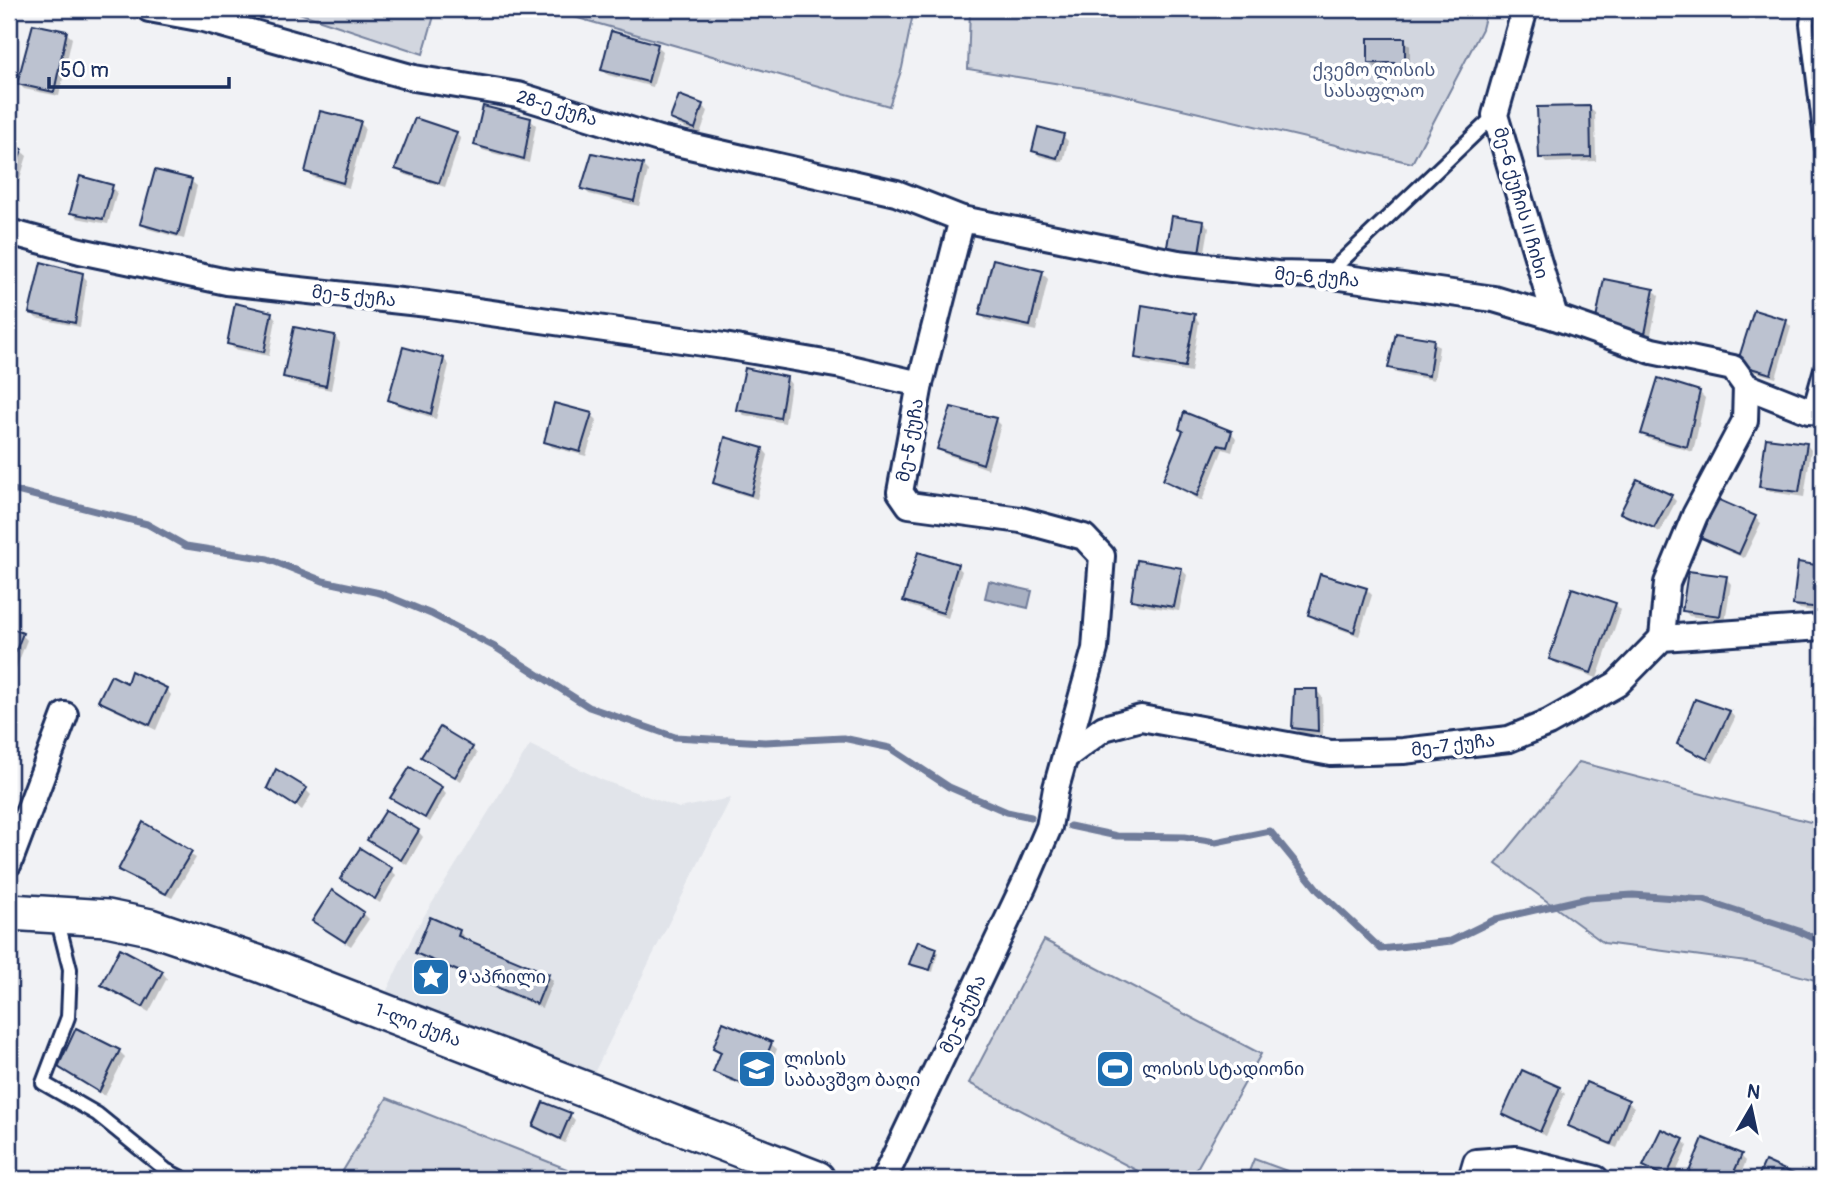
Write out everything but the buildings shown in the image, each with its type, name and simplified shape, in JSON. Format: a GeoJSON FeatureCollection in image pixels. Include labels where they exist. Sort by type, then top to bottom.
{"type":"FeatureCollection","features":[{"type":"Feature","properties":{"kind":"main road","name":"1-ლი ქუჩა"},"geometry":{"type":"LineString","coordinates":[[9,912],[107,918],[150,927],[260,964],[817,1179]]}},
{"type":"Feature","properties":{"kind":"street","name":"28-ე ქუჩა"},"geometry":{"type":"LineString","coordinates":[[149,9],[204,19],[414,79],[518,95],[659,139],[896,193],[962,219]]}},
{"type":"Feature","properties":{"kind":"street","name":"მე-6 ქუჩის II ჩიხი"},"geometry":{"type":"LineString","coordinates":[[1525,9],[1495,115],[1555,317]]}},
{"type":"Feature","properties":{"kind":"street","name":"მე-6 ქუჩა"},"geometry":{"type":"LineString","coordinates":[[962,219],[1178,262],[1277,274],[1326,275],[1494,299],[1652,351],[1733,368],[1746,386],[1816,412]]}},
{"type":"Feature","properties":{"kind":"street"},"geometry":{"type":"LineString","coordinates":[[920,384],[962,219]]}},
{"type":"Feature","properties":{"kind":"street","name":"მე-5 ქუჩა"},"geometry":{"type":"LineString","coordinates":[[9,232],[80,251],[227,282],[428,304],[724,346],[842,366],[920,384],[900,492],[909,505],[1021,520],[1084,537],[1102,556],[1095,649],[1049,827],[884,1179]]}},
{"type":"Feature","properties":{"kind":"street"},"geometry":{"type":"LineString","coordinates":[[1746,386],[1745,421],[1695,515],[1667,583],[1662,638],[1822,627]]}},
{"type":"Feature","properties":{"kind":"street","name":"მე-7 ქუჩა"},"geometry":{"type":"LineString","coordinates":[[1065,757],[1104,728],[1141,718],[1332,753],[1404,751],[1509,739],[1548,723],[1617,684],[1662,638]]}},
{"type":"Feature","properties":{"kind":"street"},"geometry":{"type":"LineString","coordinates":[[9,863],[65,715]]}},
{"type":"Feature","properties":{"kind":"street"},"geometry":{"type":"LineString","coordinates":[[1471,1179],[1476,1162],[1516,1159],[1596,1179]]}},
{"type":"Feature","properties":{"kind":"lane"},"geometry":{"type":"LineString","coordinates":[[1809,9],[1807,24],[1822,148]]}},
{"type":"Feature","properties":{"kind":"lane"},"geometry":{"type":"LineString","coordinates":[[1326,275],[1495,115]]}},
{"type":"Feature","properties":{"kind":"lane"},"geometry":{"type":"LineString","coordinates":[[1816,412],[1822,365]]}},
{"type":"Feature","properties":{"kind":"lane"},"geometry":{"type":"LineString","coordinates":[[56,915],[70,969],[68,1017],[43,1083],[97,1114],[166,1171],[184,1179]]}},
{"type":"Feature","properties":{"kind":"shaded area"},"geometry":{"type":"Polygon","coordinates":[[[530,745],[602,780],[679,808],[731,798],[591,1079],[383,999],[416,929],[530,745]]]}},
{"type":"Feature","properties":{"kind":"green space"},"geometry":{"type":"Polygon","coordinates":[[[287,9],[436,9],[423,54],[287,9]]]}},
{"type":"Feature","properties":{"kind":"green space"},"geometry":{"type":"Polygon","coordinates":[[[546,9],[914,9],[902,68],[889,106],[546,9]]]}},
{"type":"Feature","properties":{"kind":"green space","name":"ქვემო ლისის სასაფლაო"},"geometry":{"type":"Polygon","coordinates":[[[970,9],[1487,9],[1482,29],[1412,163],[1110,92],[968,69],[970,9]]]}},
{"type":"Feature","properties":{"kind":"green space"},"geometry":{"type":"Polygon","coordinates":[[[1579,762],[1822,825],[1822,982],[1754,963],[1604,943],[1496,864],[1579,762]]]}},
{"type":"Feature","properties":{"kind":"green space","name":"ლისის სტადიონი"},"geometry":{"type":"Polygon","coordinates":[[[1044,940],[1261,1054],[1191,1179],[1153,1179],[969,1083],[1044,940]]]}},
{"type":"Feature","properties":{"kind":"green space"},"geometry":{"type":"Polygon","coordinates":[[[387,1098],[592,1179],[338,1179],[387,1098]]]}},
{"type":"Feature","properties":{"kind":"green space"},"geometry":{"type":"Polygon","coordinates":[[[1254,1159],[1309,1179],[1246,1179],[1254,1159]]]}},
{"type":"Feature","properties":{"kind":"water"},"geometry":{"type":"Polygon","coordinates":[[[989,581],[1032,591],[1028,608],[985,598],[989,581]]]}},
{"type":"Feature","properties":{"kind":"waterway"},"geometry":{"type":"LineString","coordinates":[[9,489],[147,524],[186,546],[268,559],[323,581],[380,593],[431,614],[495,647],[589,707],[675,737],[765,742],[843,738],[890,748],[949,787],[1007,812],[1031,817]]}},
{"type":"Feature","properties":{"kind":"waterway"},"geometry":{"type":"LineString","coordinates":[[1070,826],[1117,836],[1184,837],[1216,842],[1270,831],[1319,891],[1381,949],[1451,941],[1496,919],[1587,898],[1633,895],[1704,900],[1799,931],[1822,942]]}},
{"type":"Feature","properties":{"kind":"place","name":"9 აპრილი"},"geometry":{"type":"Point","coordinates":[431,977]}},
{"type":"Feature","properties":{"kind":"place","name":"ლისის საბავშვო ბაღი"},"geometry":{"type":"Point","coordinates":[757,1069]}},
{"type":"Feature","properties":{"kind":"place","name":"ლისის სტადიონი"},"geometry":{"type":"Point","coordinates":[1115,1069]}}]}
